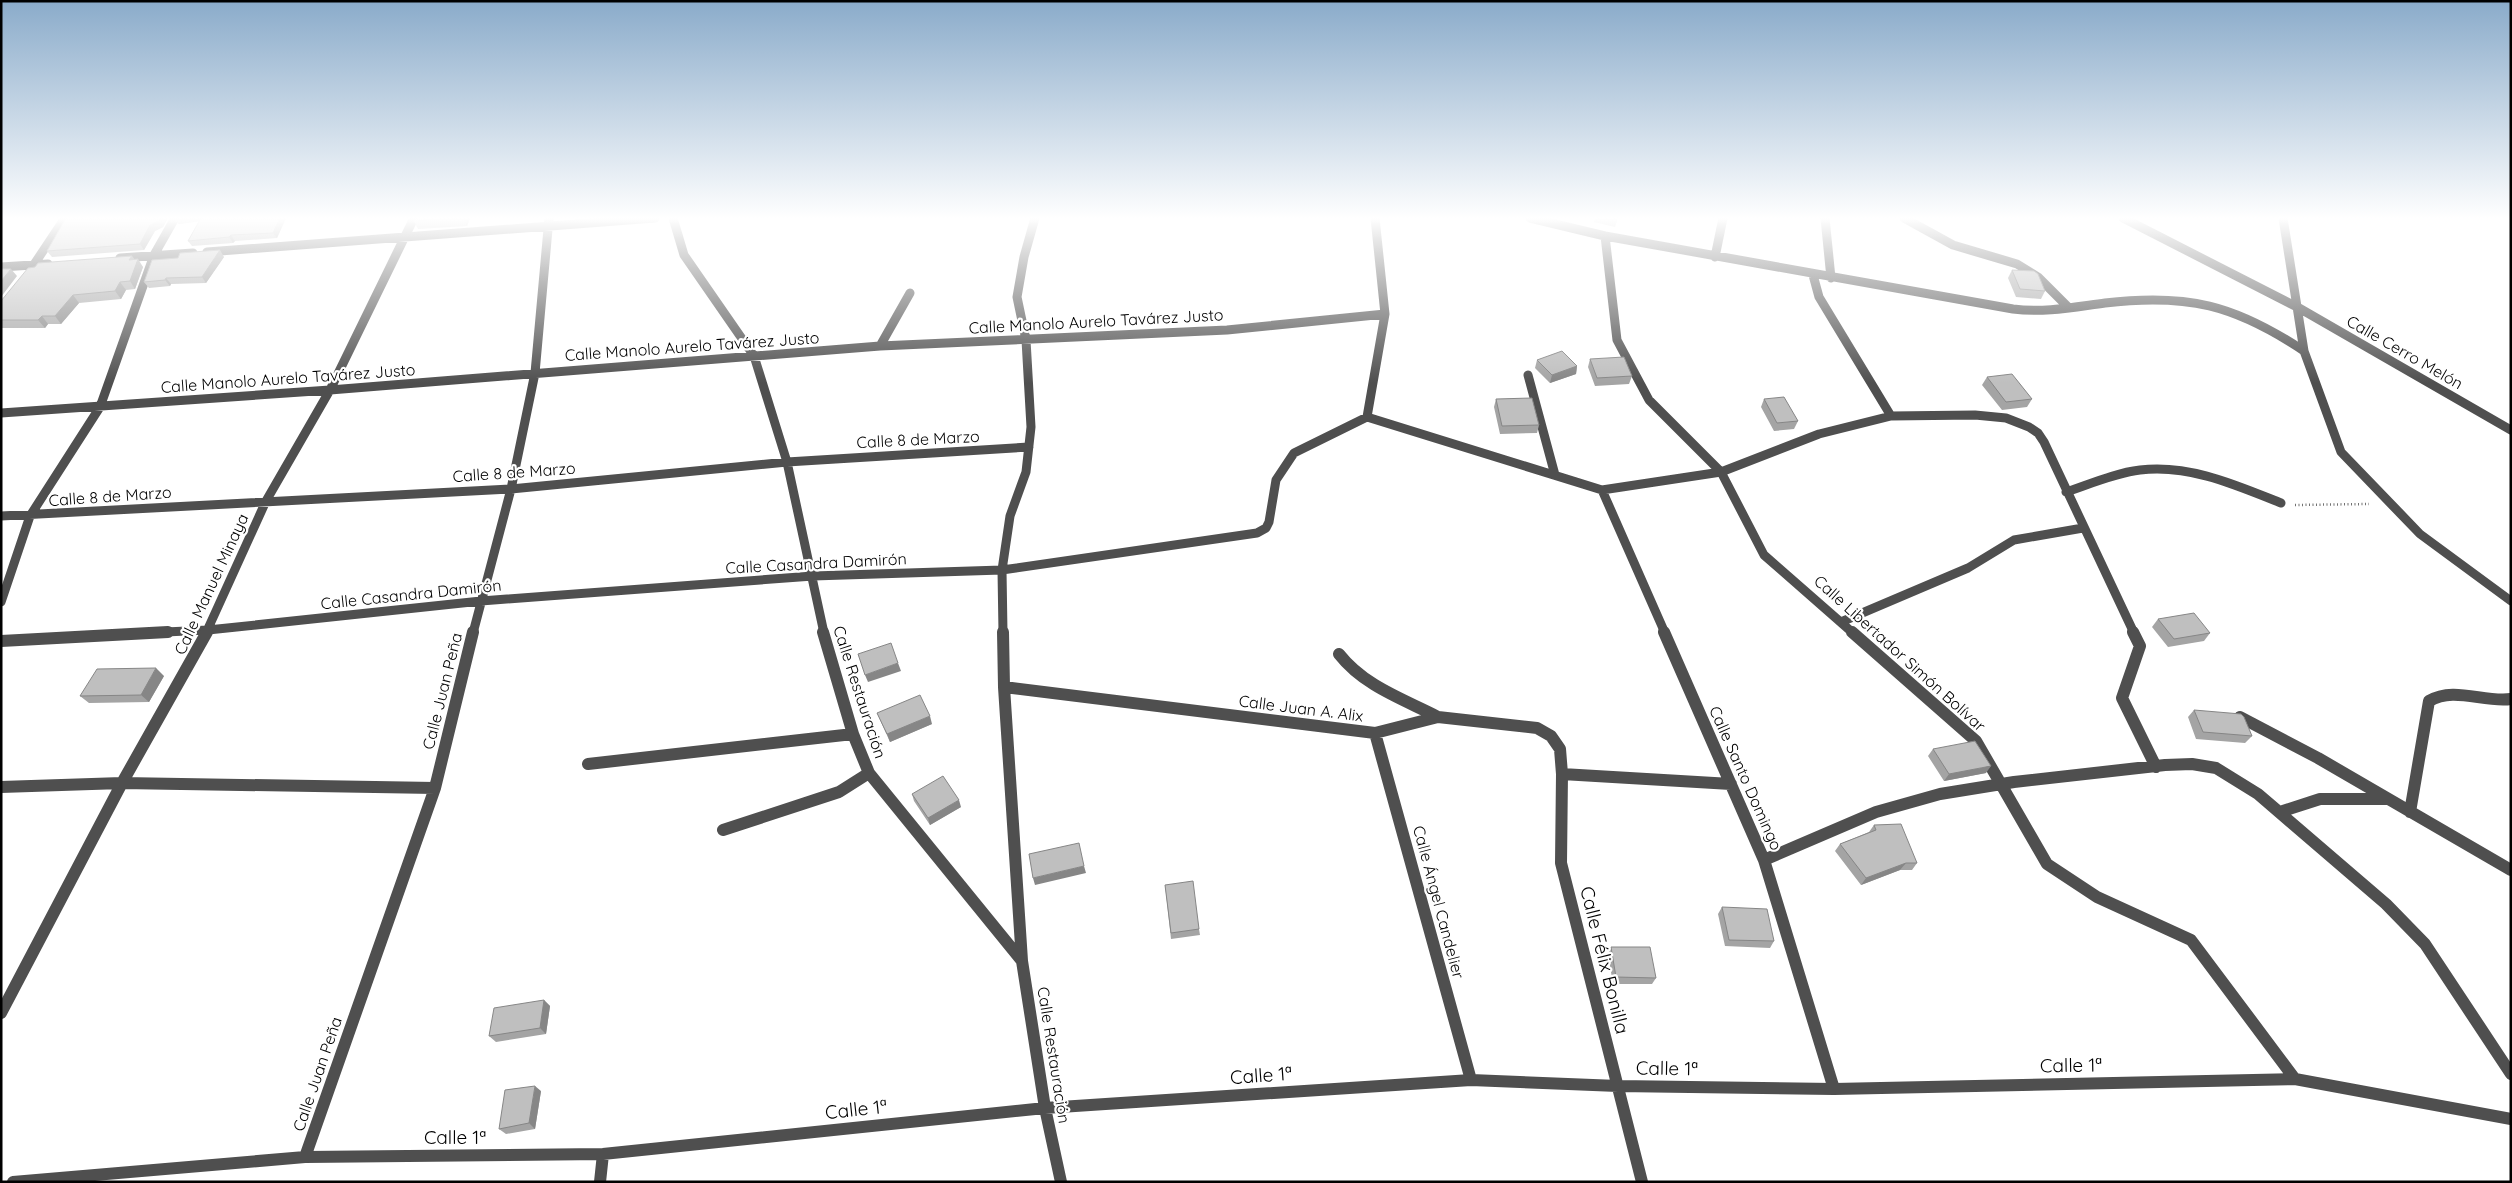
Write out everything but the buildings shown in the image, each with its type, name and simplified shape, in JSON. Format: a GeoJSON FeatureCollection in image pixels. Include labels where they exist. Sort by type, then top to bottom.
{"type":"FeatureCollection","features":[{"type":"Feature","properties":{"kind":"street"},"geometry":{"type":"LineString","coordinates":[[23,279],[28,273]]}},
{"type":"Feature","properties":{"kind":"street"},"geometry":{"type":"LineString","coordinates":[[1,602],[30,516],[100,407],[148,273]]}},
{"type":"Feature","properties":{"kind":"street","name":"Calle Manuel Minaya"},"geometry":{"type":"LineString","coordinates":[[1,1013],[122,783],[208,630],[266,501],[330,390],[388,273]]}},
{"type":"Feature","properties":{"kind":"street","name":"Calle Juan Peña"},"geometry":{"type":"LineString","coordinates":[[305,1156],[435,788],[480,601],[511,489],[535,373],[544,273]]}},
{"type":"Feature","properties":{"kind":"street","name":"Calle Restauración"},"geometry":{"type":"LineString","coordinates":[[697,273],[754,356],[787,462],[813,576],[818,614],[853,734],[869,773],[1022,961],[1045,1108],[1061,1182]]}},
{"type":"Feature","properties":{"kind":"street"},"geometry":{"type":"LineString","coordinates":[[1021,273],[1017,296],[1026,340],[1031,427],[1026,472],[1010,516],[1002,570],[1004,687],[1022,961]]}},
{"type":"Feature","properties":{"kind":"street"},"geometry":{"type":"LineString","coordinates":[[1381,273],[1385,314],[1367,418],[1602,490],[1721,472],[1819,434],[1891,416],[1975,415],[2006,418],[2019,421],[2034,430],[2041,438],[2140,646],[2122,698],[2156,767]]}},
{"type":"Feature","properties":{"kind":"street","name":"Calle Libertador Simón Bolívar"},"geometry":{"type":"LineString","coordinates":[[1609,273],[1617,340],[1649,400],[1721,472],[1764,555],[1976,741],[2047,864],[2097,897],[2191,940],[2296,1079]]}},
{"type":"Feature","properties":{"kind":"street"},"geometry":{"type":"LineString","coordinates":[[1803,273],[2034,311],[2162,299],[2207,303],[2236,312],[2271,328],[2304,351]]}},
{"type":"Feature","properties":{"kind":"street"},"geometry":{"type":"LineString","coordinates":[[1831,273],[1832,278]]}},
{"type":"Feature","properties":{"kind":"street"},"geometry":{"type":"LineString","coordinates":[[2032,273],[2068,307]]}},
{"type":"Feature","properties":{"kind":"street","name":"Calle Cerro Melón"},"geometry":{"type":"LineString","coordinates":[[2231,273],[2299,308],[2511,430]]}},
{"type":"Feature","properties":{"kind":"street"},"geometry":{"type":"LineString","coordinates":[[2293,273],[2304,351],[2341,452],[2420,534],[2511,601]]}},
{"type":"Feature","properties":{"kind":"street"},"geometry":{"type":"LineString","coordinates":[[1813,275],[1819,298],[1891,416]]}},
{"type":"Feature","properties":{"kind":"street"},"geometry":{"type":"LineString","coordinates":[[880,346],[910,293]]}},
{"type":"Feature","properties":{"kind":"street","name":"Calle Manolo Aurelo Tavárez Justo"},"geometry":{"type":"LineString","coordinates":[[1,413],[330,390],[880,346],[1227,330],[1385,314]]}},
{"type":"Feature","properties":{"kind":"street"},"geometry":{"type":"LineString","coordinates":[[1528,375],[1554,475]]}},
{"type":"Feature","properties":{"kind":"street","name":"Calle Casandra Damirón"},"geometry":{"type":"LineString","coordinates":[[1,641],[208,630],[480,601],[813,576],[1002,570],[1257,533],[1266,528],[1269,522],[1276,480],[1294,453],[1367,418]]}},
{"type":"Feature","properties":{"kind":"street","name":"Calle 8 de Marzo"},"geometry":{"type":"LineString","coordinates":[[1,516],[30,516],[266,501],[511,489],[787,462],[1029,447]]}},
{"type":"Feature","properties":{"kind":"street"},"geometry":{"type":"LineString","coordinates":[[2066,492],[2106,478],[2140,470],[2182,470],[2220,479],[2280,503]]}},
{"type":"Feature","properties":{"kind":"street","name":"Calle Santo Domingo"},"geometry":{"type":"LineString","coordinates":[[1602,490],[1764,860],[1834,1089]]}},
{"type":"Feature","properties":{"kind":"street"},"geometry":{"type":"LineString","coordinates":[[1841,622],[1968,568],[2014,540],[2083,528]]}},
{"type":"Feature","properties":{"kind":"street"},"geometry":{"type":"LineString","coordinates":[[1339,654],[1344,662],[1361,676],[1438,717]]}},
{"type":"Feature","properties":{"kind":"street","name":"Calle Juan A. Alix"},"geometry":{"type":"LineString","coordinates":[[1004,687],[1375,733],[1438,717],[1537,728],[1544,731],[1557,742],[1560,749],[1562,774]]}},
{"type":"Feature","properties":{"kind":"street"},"geometry":{"type":"LineString","coordinates":[[2410,812],[2429,701],[2436,695],[2446,693],[2500,702],[2511,698]]}},
{"type":"Feature","properties":{"kind":"street"},"geometry":{"type":"LineString","coordinates":[[2240,717],[2318,758],[2511,870]]}},
{"type":"Feature","properties":{"kind":"street","name":"Calle Ángel Candelier"},"geometry":{"type":"LineString","coordinates":[[1375,733],[1471,1080]]}},
{"type":"Feature","properties":{"kind":"street"},"geometry":{"type":"LineString","coordinates":[[588,764],[853,734]]}},
{"type":"Feature","properties":{"kind":"street"},"geometry":{"type":"LineString","coordinates":[[1764,860],[1857,818],[1916,799],[2000,784],[2156,767],[2196,764],[2215,768],[2238,780],[2280,812],[2386,904],[2425,944],[2511,1074]]}},
{"type":"Feature","properties":{"kind":"street"},"geometry":{"type":"LineString","coordinates":[[723,830],[839,792],[869,773]]}},
{"type":"Feature","properties":{"kind":"street"},"geometry":{"type":"LineString","coordinates":[[1562,774],[1731,784]]}},
{"type":"Feature","properties":{"kind":"street","name":"Calle Félix Bonilla"},"geometry":{"type":"LineString","coordinates":[[1562,774],[1562,863],[1642,1182]]}},
{"type":"Feature","properties":{"kind":"street"},"geometry":{"type":"LineString","coordinates":[[1,786],[122,783],[435,788]]}},
{"type":"Feature","properties":{"kind":"street"},"geometry":{"type":"LineString","coordinates":[[2280,812],[2302,802],[2318,798],[2388,799]]}},
{"type":"Feature","properties":{"kind":"street","name":"Calle 1ª"},"geometry":{"type":"LineString","coordinates":[[13,1182],[305,1156],[603,1154],[1045,1108],[1471,1080],[1618,1086],[1834,1089],[2296,1079],[2511,1119]]}},
{"type":"Feature","properties":{"kind":"street"},"geometry":{"type":"LineString","coordinates":[[600,1182],[603,1154]]}},
{"type":"Feature","properties":{"kind":"path"},"geometry":{"type":"LineString","coordinates":[[2280,503],[2312,506],[2389,502]]}}]}
